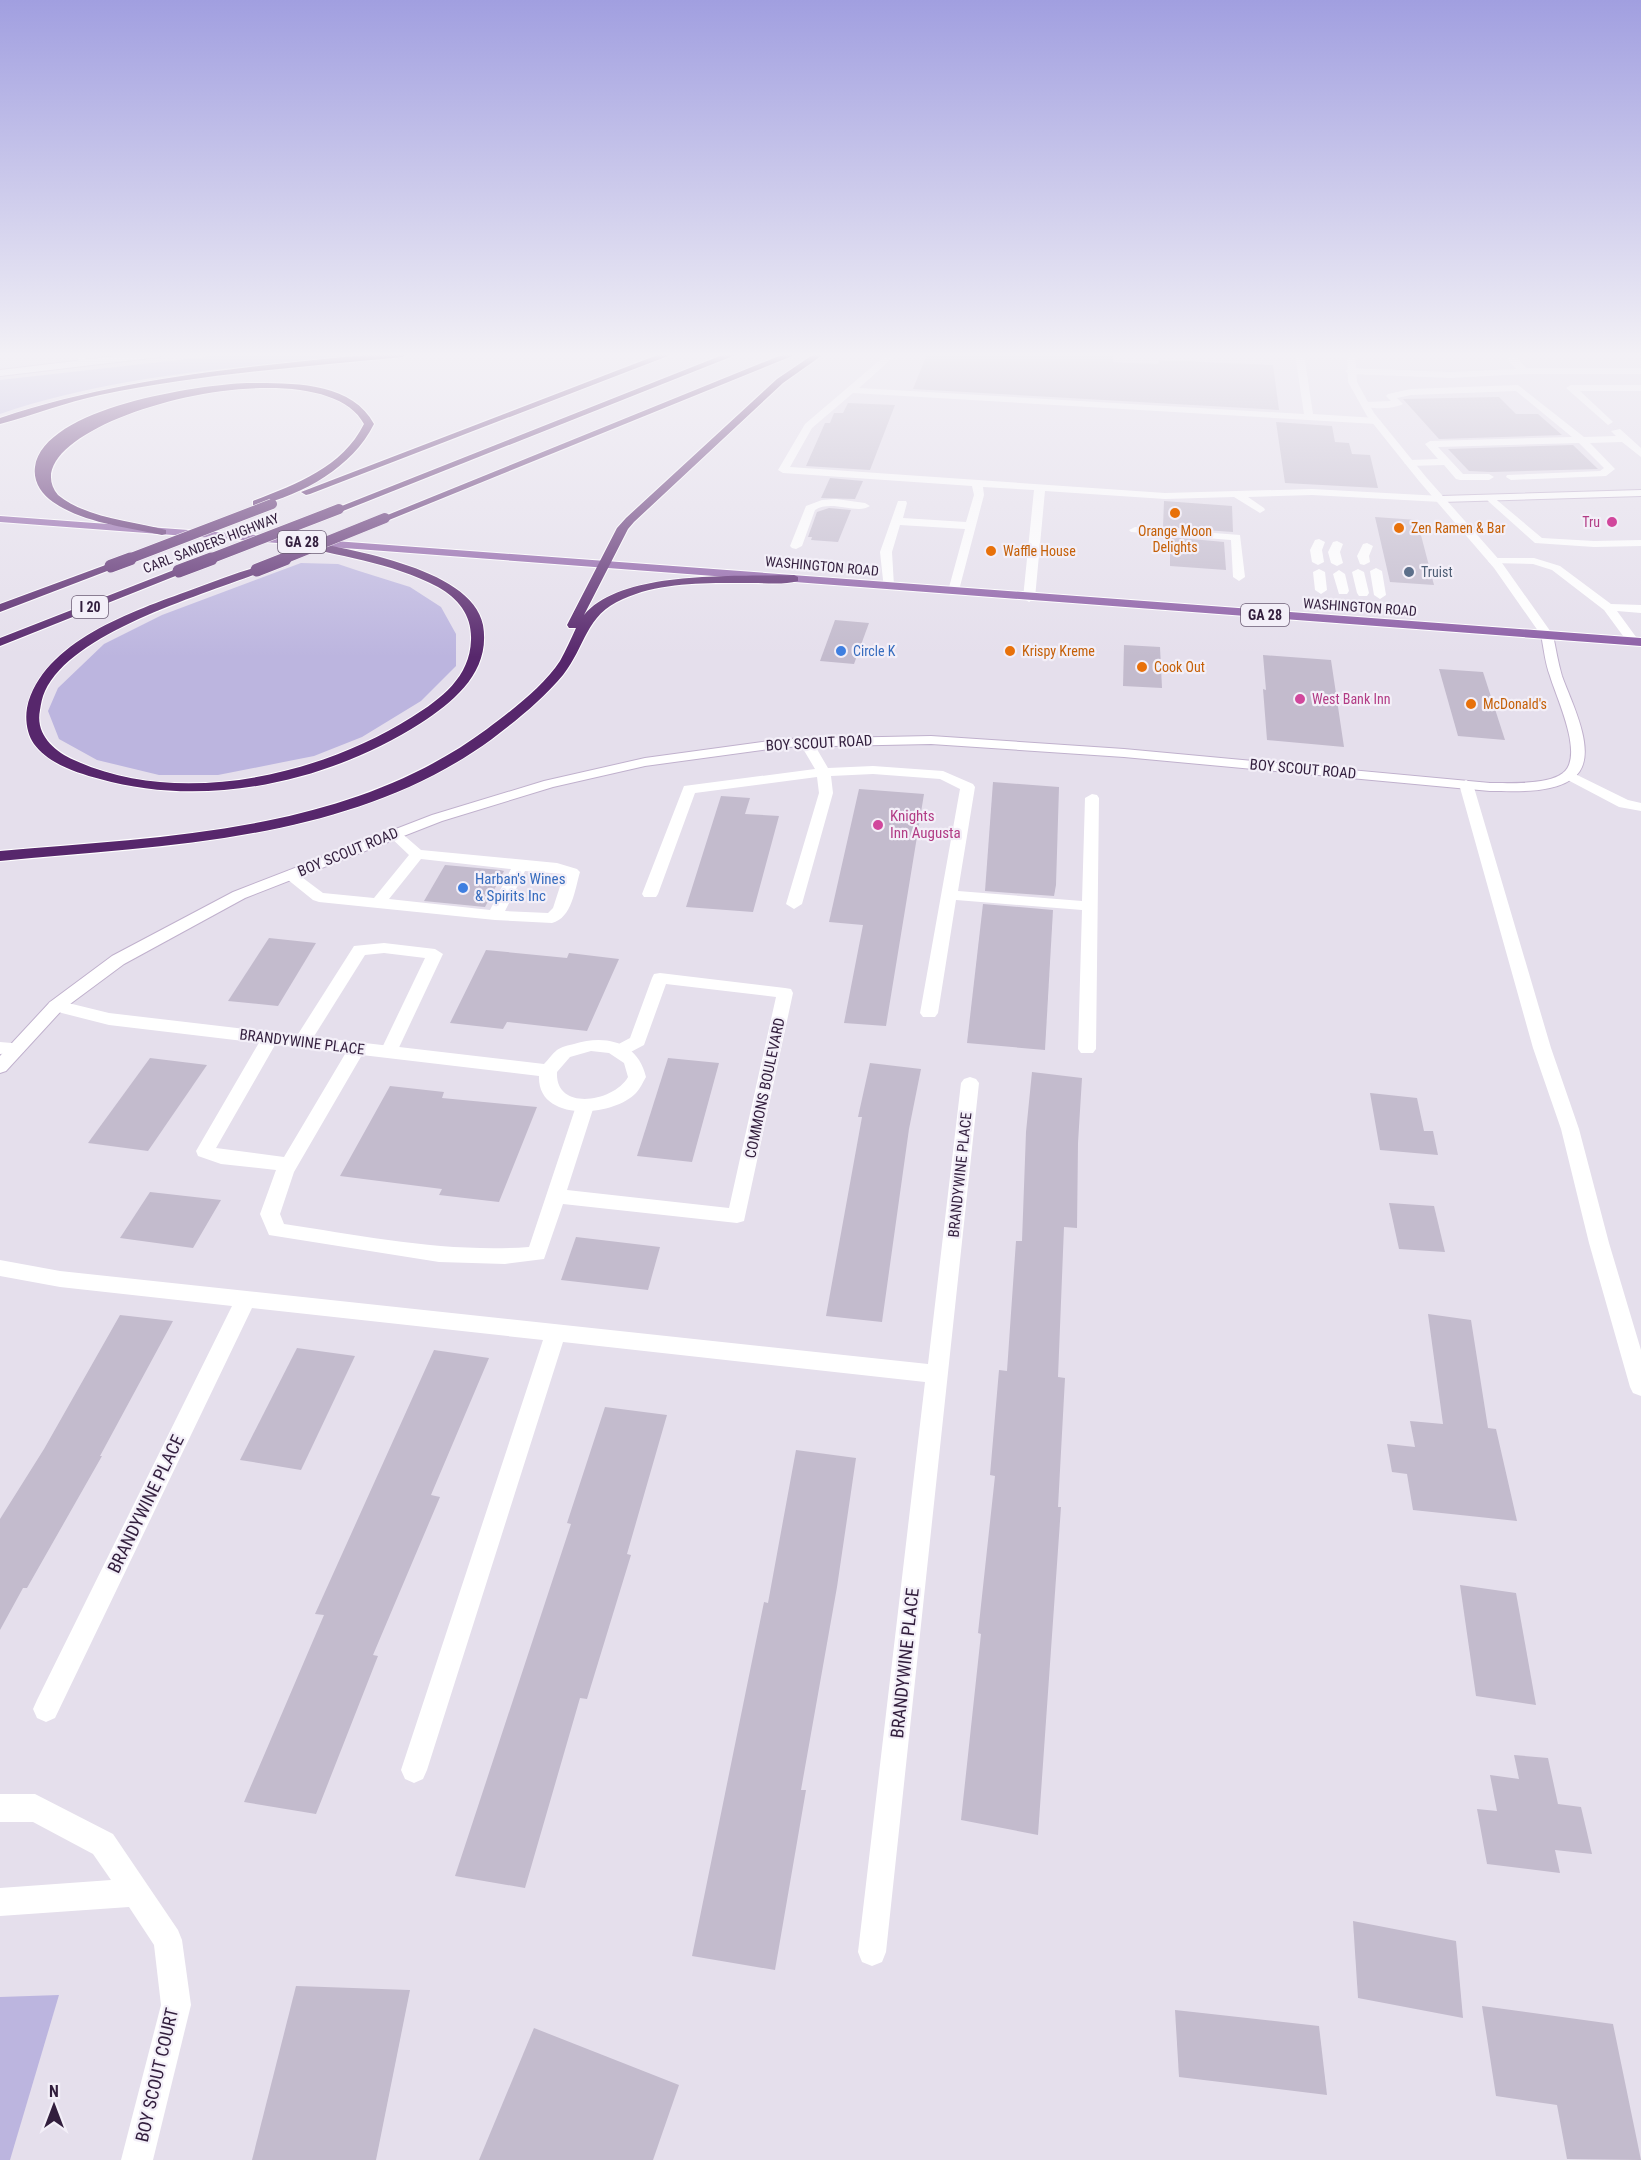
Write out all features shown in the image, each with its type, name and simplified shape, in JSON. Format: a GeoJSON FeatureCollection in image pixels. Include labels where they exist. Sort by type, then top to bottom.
{"type":"FeatureCollection","features":[{"type":"Feature","properties":{"kind":"highway"},"geometry":{"type":"LineString","coordinates":[[45,455],[38,474],[39,480],[56,500],[74,508],[162,532]]}},
{"type":"Feature","properties":{"kind":"highway"},"geometry":{"type":"LineString","coordinates":[[136,556],[309,480],[347,455]]}},
{"type":"Feature","properties":{"kind":"highway","name":"CARL SANDERS HIGHWAY"},"geometry":{"type":"LineString","coordinates":[[0,608],[402,455]]}},
{"type":"Feature","properties":{"kind":"highway","name":"CARL SANDERS HIGHWAY"},"geometry":{"type":"LineString","coordinates":[[0,642],[477,455]]}},
{"type":"Feature","properties":{"kind":"highway"},"geometry":{"type":"LineString","coordinates":[[290,541],[315,547],[404,568],[435,580],[455,592],[474,614],[477,627],[474,664],[467,678],[435,708],[406,728],[370,747],[339,760],[303,770],[231,784],[171,787],[109,779],[63,762],[40,742],[33,729],[30,715],[33,701],[50,674],[81,645],[119,625],[257,570],[315,547],[385,519],[544,455]]}},
{"type":"Feature","properties":{"kind":"highway"},"geometry":{"type":"LineString","coordinates":[[518,713],[551,668],[623,528],[700,455]]}},
{"type":"Feature","properties":{"kind":"highway"},"geometry":{"type":"LineString","coordinates":[[0,856],[238,832],[302,818],[354,802],[422,775],[493,733],[518,713],[563,667],[591,615],[613,598],[637,590],[670,584],[795,579]]}},
{"type":"Feature","properties":{"kind":"main road","name":"WASHINGTON ROAD"},"geometry":{"type":"LineString","coordinates":[[0,519],[1029,598],[1637,641]]}},
{"type":"Feature","properties":{"kind":"street"},"geometry":{"type":"LineString","coordinates":[[792,455],[783,470],[1165,496],[1262,493],[1295,494],[1314,499],[1444,503],[1641,493]]}},
{"type":"Feature","properties":{"kind":"street"},"geometry":{"type":"LineString","coordinates":[[1403,455],[1494,561],[1533,612],[1547,635],[1556,675],[1578,740],[1576,764],[1569,775],[1624,804],[1641,807]]}},
{"type":"Feature","properties":{"kind":"street"},"geometry":{"type":"LineString","coordinates":[[1440,455],[1460,477],[1490,477]]}},
{"type":"Feature","properties":{"kind":"street"},"geometry":{"type":"LineString","coordinates":[[1511,477],[1602,474],[1610,469],[1596,455]]}},
{"type":"Feature","properties":{"kind":"street"},"geometry":{"type":"LineString","coordinates":[[1409,463],[1446,462]]}},
{"type":"Feature","properties":{"kind":"street"},"geometry":{"type":"LineString","coordinates":[[954,591],[979,495],[977,483]]}},
{"type":"Feature","properties":{"kind":"street"},"geometry":{"type":"LineString","coordinates":[[1029,598],[1040,487]]}},
{"type":"Feature","properties":{"kind":"street"},"geometry":{"type":"LineString","coordinates":[[1238,495],[1260,510]]}},
{"type":"Feature","properties":{"kind":"street"},"geometry":{"type":"LineString","coordinates":[[1492,499],[1539,541],[1594,544],[1641,543]]}},
{"type":"Feature","properties":{"kind":"street"},"geometry":{"type":"LineString","coordinates":[[796,546],[810,508],[814,505],[827,503],[865,506]]}},
{"type":"Feature","properties":{"kind":"street"},"geometry":{"type":"LineString","coordinates":[[888,586],[886,552],[902,503]]}},
{"type":"Feature","properties":{"kind":"street"},"geometry":{"type":"LineString","coordinates":[[897,521],[970,526]]}},
{"type":"Feature","properties":{"kind":"street"},"geometry":{"type":"LineString","coordinates":[[1135,530],[1236,537],[1239,578]]}},
{"type":"Feature","properties":{"kind":"street"},"geometry":{"type":"LineString","coordinates":[[1347,545],[1344,552],[1352,592]]}},
{"type":"Feature","properties":{"kind":"street"},"geometry":{"type":"LineString","coordinates":[[1347,567],[1372,556],[1347,545],[1326,551],[1347,567],[1352,592]]}},
{"type":"Feature","properties":{"kind":"street"},"geometry":{"type":"LineString","coordinates":[[1494,561],[1534,561],[1556,568],[1608,607],[1637,641]]}},
{"type":"Feature","properties":{"kind":"street"},"geometry":{"type":"LineString","coordinates":[[1347,567],[1352,592]]}},
{"type":"Feature","properties":{"kind":"street"},"geometry":{"type":"LineString","coordinates":[[1608,607],[1641,609]]}},
{"type":"Feature","properties":{"kind":"street","name":"BOY SCOUT ROAD"},"geometry":{"type":"LineString","coordinates":[[0,1067],[9,1048],[56,1006],[118,960],[239,895],[394,834],[501,798],[605,770],[699,754],[807,742],[882,739],[1003,744],[1516,787],[1569,775]]}},
{"type":"Feature","properties":{"kind":"street"},"geometry":{"type":"LineString","coordinates":[[794,904],[826,793],[824,772],[807,742]]}},
{"type":"Feature","properties":{"kind":"street"},"geometry":{"type":"LineString","coordinates":[[650,894],[689,789],[824,772],[873,770],[943,775],[968,787],[929,1013]]}},
{"type":"Feature","properties":{"kind":"street"},"geometry":{"type":"LineString","coordinates":[[1466,784],[1542,1048],[1570,1130],[1599,1243],[1641,1388]]}},
{"type":"Feature","properties":{"kind":"street"},"geometry":{"type":"LineString","coordinates":[[1087,1049],[1092,798]]}},
{"type":"Feature","properties":{"kind":"street"},"geometry":{"type":"LineString","coordinates":[[290,875],[320,897],[495,915],[552,918],[560,910],[572,872],[557,868],[417,854],[394,834]]}},
{"type":"Feature","properties":{"kind":"street"},"geometry":{"type":"LineString","coordinates":[[378,903],[417,854]]}},
{"type":"Feature","properties":{"kind":"street"},"geometry":{"type":"LineString","coordinates":[[495,915],[520,866]]}},
{"type":"Feature","properties":{"kind":"street"},"geometry":{"type":"LineString","coordinates":[[949,895],[1091,906]]}},
{"type":"Feature","properties":{"kind":"street"},"geometry":{"type":"LineString","coordinates":[[302,1042],[360,950],[384,948],[435,954],[389,1052]]}},
{"type":"Feature","properties":{"kind":"street","name":"COMMONS BOULEVARD"},"geometry":{"type":"LineString","coordinates":[[556,1196],[737,1216],[785,993],[660,978],[638,1041],[619,1051]]}},
{"type":"Feature","properties":{"kind":"street","name":"BRANDYWINE PLACE"},"geometry":{"type":"LineString","coordinates":[[56,1006],[109,1019],[548,1071]]}},
{"type":"Feature","properties":{"kind":"street"},"geometry":{"type":"LineString","coordinates":[[270,1038],[205,1151],[221,1157],[289,1164]]}},
{"type":"Feature","properties":{"kind":"street"},"geometry":{"type":"LineString","coordinates":[[590,1046],[609,1046],[630,1057],[637,1069],[635,1082],[619,1098],[602,1104],[585,1106],[566,1102],[553,1094],[548,1085],[548,1071],[564,1053],[590,1046]]}},
{"type":"Feature","properties":{"kind":"street"},"geometry":{"type":"LineString","coordinates":[[357,1048],[284,1172],[270,1214],[276,1230],[455,1255],[509,1257],[537,1254],[585,1106]]}},
{"type":"Feature","properties":{"kind":"street","name":"BRANDYWINE PLACE"},"geometry":{"type":"LineString","coordinates":[[872,1952],[970,1083]]}},
{"type":"Feature","properties":{"kind":"street"},"geometry":{"type":"LineString","coordinates":[[0,1268],[60,1279],[937,1374]]}},
{"type":"Feature","properties":{"kind":"street","name":"BRANDYWINE PLACE"},"geometry":{"type":"LineString","coordinates":[[46,1709],[246,1299]]}},
{"type":"Feature","properties":{"kind":"street"},"geometry":{"type":"LineString","coordinates":[[414,1770],[556,1332]]}},
{"type":"Feature","properties":{"kind":"street","name":"BOY SCOUT COURT"},"geometry":{"type":"LineString","coordinates":[[0,1808],[35,1808],[103,1844],[168,1940],[176,2005],[137,2160]]}},
{"type":"Feature","properties":{"kind":"street"},"geometry":{"type":"LineString","coordinates":[[0,1902],[136,1892]]}},
{"type":"Feature","properties":{"kind":"shaded area"},"geometry":{"type":"Polygon","coordinates":[[[301,563],[338,564],[410,587],[441,607],[456,634],[456,666],[421,701],[362,737],[314,756],[218,775],[159,775],[97,760],[59,739],[48,711],[58,688],[104,644],[162,615],[301,563]]]}},
{"type":"Feature","properties":{"kind":"shaded area"},"geometry":{"type":"Polygon","coordinates":[[[59,1995],[10,2160],[0,2160],[0,1997],[59,1995]]]}},
{"type":"Feature","properties":{"kind":"building"},"geometry":{"type":"Polygon","coordinates":[[[811,455],[876,455],[870,470],[806,466],[811,455]]]}},
{"type":"Feature","properties":{"kind":"building"},"geometry":{"type":"Polygon","coordinates":[[[1281,455],[1366,455],[1370,455],[1378,488],[1285,483],[1281,455]]]}},
{"type":"Feature","properties":{"kind":"building"},"geometry":{"type":"Polygon","coordinates":[[[1454,455],[1583,455],[1598,469],[1491,472],[1469,471],[1454,455]]]}},
{"type":"Feature","properties":{"kind":"building"},"geometry":{"type":"Polygon","coordinates":[[[830,478],[863,481],[855,499],[821,498],[830,478]]]}},
{"type":"Feature","properties":{"kind":"building"},"geometry":{"type":"Polygon","coordinates":[[[1164,501],[1232,506],[1233,532],[1163,527],[1164,501]]]}},
{"type":"Feature","properties":{"kind":"building"},"geometry":{"type":"Polygon","coordinates":[[[829,508],[851,510],[838,542],[811,540],[812,537],[808,537],[817,512],[829,508]]]}},
{"type":"Feature","properties":{"kind":"building"},"geometry":{"type":"Polygon","coordinates":[[[1375,517],[1417,520],[1434,585],[1390,582],[1375,517]]]}},
{"type":"Feature","properties":{"kind":"building"},"geometry":{"type":"Polygon","coordinates":[[[1170,537],[1224,542],[1226,570],[1170,566],[1170,537]]]}},
{"type":"Feature","properties":{"kind":"building"},"geometry":{"type":"Polygon","coordinates":[[[835,620],[869,623],[854,664],[820,661],[835,620]]]}},
{"type":"Feature","properties":{"kind":"building","name":"Cook Out"},"geometry":{"type":"Polygon","coordinates":[[[1124,645],[1160,647],[1162,688],[1123,686],[1124,645]]]}},
{"type":"Feature","properties":{"kind":"building","name":"West Bank Inn"},"geometry":{"type":"Polygon","coordinates":[[[1263,655],[1331,660],[1344,747],[1267,740],[1263,655]]]}},
{"type":"Feature","properties":{"kind":"building","name":"McDonald's"},"geometry":{"type":"Polygon","coordinates":[[[1439,669],[1483,672],[1505,740],[1458,736],[1439,669]]]}},
{"type":"Feature","properties":{"kind":"building"},"geometry":{"type":"Polygon","coordinates":[[[993,782],[1059,787],[1054,896],[985,891],[993,782]]]}},
{"type":"Feature","properties":{"kind":"building"},"geometry":{"type":"Polygon","coordinates":[[[859,789],[924,794],[886,1026],[844,1023],[863,925],[829,922],[859,789]]]}},
{"type":"Feature","properties":{"kind":"building"},"geometry":{"type":"Polygon","coordinates":[[[721,796],[750,798],[745,814],[779,816],[753,912],[686,907],[721,796]]]}},
{"type":"Feature","properties":{"kind":"building","name":"Harban's Wines & Spirits Inc"},"geometry":{"type":"Polygon","coordinates":[[[445,865],[504,871],[485,907],[424,901],[445,865]]]}},
{"type":"Feature","properties":{"kind":"building"},"geometry":{"type":"Polygon","coordinates":[[[983,904],[1053,910],[1045,1050],[967,1043],[983,904]]]}},
{"type":"Feature","properties":{"kind":"building"},"geometry":{"type":"Polygon","coordinates":[[[269,938],[316,943],[278,1006],[228,1001],[269,938]]]}},
{"type":"Feature","properties":{"kind":"building"},"geometry":{"type":"Polygon","coordinates":[[[486,950],[567,958],[569,953],[619,959],[587,1031],[507,1022],[503,1029],[450,1023],[486,950]]]}},
{"type":"Feature","properties":{"kind":"building"},"geometry":{"type":"Polygon","coordinates":[[[150,1058],[207,1065],[148,1151],[88,1143],[150,1058]]]}},
{"type":"Feature","properties":{"kind":"building"},"geometry":{"type":"Polygon","coordinates":[[[668,1058],[719,1063],[692,1162],[637,1156],[668,1058]]]}},
{"type":"Feature","properties":{"kind":"building"},"geometry":{"type":"Polygon","coordinates":[[[870,1063],[921,1069],[909,1129],[882,1322],[826,1316],[862,1117],[858,1117],[870,1063]]]}},
{"type":"Feature","properties":{"kind":"building"},"geometry":{"type":"Polygon","coordinates":[[[1032,1072],[1082,1078],[1078,1143],[1077,1228],[1064,1227],[1058,1377],[1065,1378],[1058,1507],[1061,1507],[1038,1835],[961,1820],[995,1476],[990,1475],[999,1370],[1007,1371],[1016,1241],[1022,1241],[1026,1132],[1032,1072]]]}},
{"type":"Feature","properties":{"kind":"building"},"geometry":{"type":"Polygon","coordinates":[[[390,1086],[444,1092],[442,1098],[537,1107],[499,1202],[439,1195],[442,1189],[340,1176],[390,1086]]]}},
{"type":"Feature","properties":{"kind":"building"},"geometry":{"type":"Polygon","coordinates":[[[1370,1093],[1417,1098],[1424,1131],[1433,1131],[1438,1155],[1380,1150],[1370,1093]]]}},
{"type":"Feature","properties":{"kind":"building"},"geometry":{"type":"Polygon","coordinates":[[[150,1192],[221,1200],[193,1248],[120,1238],[150,1192]]]}},
{"type":"Feature","properties":{"kind":"building"},"geometry":{"type":"Polygon","coordinates":[[[1389,1203],[1434,1206],[1445,1252],[1399,1249],[1389,1203]]]}},
{"type":"Feature","properties":{"kind":"building"},"geometry":{"type":"Polygon","coordinates":[[[576,1237],[660,1247],[648,1290],[561,1280],[576,1237]]]}},
{"type":"Feature","properties":{"kind":"building"},"geometry":{"type":"Polygon","coordinates":[[[1428,1314],[1471,1320],[1488,1428],[1496,1429],[1517,1521],[1413,1510],[1407,1474],[1392,1472],[1387,1444],[1415,1447],[1410,1421],[1443,1424],[1428,1314]]]}},
{"type":"Feature","properties":{"kind":"building"},"geometry":{"type":"Polygon","coordinates":[[[120,1315],[173,1321],[100,1456],[102,1456],[27,1588],[23,1588],[0,1630],[0,1519],[44,1449],[120,1315]]]}},
{"type":"Feature","properties":{"kind":"building"},"geometry":{"type":"Polygon","coordinates":[[[297,1348],[355,1356],[301,1470],[240,1460],[297,1348]]]}},
{"type":"Feature","properties":{"kind":"building"},"geometry":{"type":"Polygon","coordinates":[[[434,1350],[489,1358],[431,1495],[440,1497],[373,1655],[378,1656],[316,1814],[244,1802],[324,1615],[315,1614],[434,1350]]]}},
{"type":"Feature","properties":{"kind":"building"},"geometry":{"type":"Polygon","coordinates":[[[605,1407],[667,1415],[627,1554],[631,1555],[587,1699],[580,1698],[525,1888],[455,1876],[571,1524],[567,1523],[605,1407]]]}},
{"type":"Feature","properties":{"kind":"building"},"geometry":{"type":"Polygon","coordinates":[[[796,1450],[856,1458],[837,1587],[801,1790],[806,1790],[775,1970],[692,1956],[764,1602],[768,1603],[796,1450]]]}},
{"type":"Feature","properties":{"kind":"building"},"geometry":{"type":"Polygon","coordinates":[[[1460,1585],[1516,1593],[1536,1705],[1476,1696],[1460,1585]]]}},
{"type":"Feature","properties":{"kind":"building"},"geometry":{"type":"Polygon","coordinates":[[[1514,1755],[1548,1758],[1558,1804],[1581,1807],[1592,1854],[1555,1850],[1560,1873],[1487,1864],[1477,1809],[1497,1811],[1490,1775],[1519,1779],[1514,1755]]]}},
{"type":"Feature","properties":{"kind":"building"},"geometry":{"type":"Polygon","coordinates":[[[1353,1921],[1456,1941],[1463,2018],[1358,1998],[1353,1921]]]}},
{"type":"Feature","properties":{"kind":"building"},"geometry":{"type":"Polygon","coordinates":[[[296,1986],[410,1990],[376,2160],[252,2160],[296,1986]]]}},
{"type":"Feature","properties":{"kind":"building"},"geometry":{"type":"Polygon","coordinates":[[[1482,2006],[1613,2024],[1641,2160],[1567,2159],[1557,2105],[1496,2096],[1482,2006]]]}},
{"type":"Feature","properties":{"kind":"building"},"geometry":{"type":"Polygon","coordinates":[[[1175,2010],[1319,2026],[1327,2095],[1179,2077],[1175,2010]]]}},
{"type":"Feature","properties":{"kind":"building"},"geometry":{"type":"Polygon","coordinates":[[[534,2028],[679,2085],[653,2160],[479,2160],[534,2028]]]}},
{"type":"Feature","properties":{"kind":"place","name":"Orange Moon Delights"},"geometry":{"type":"Point","coordinates":[1175,513]}},
{"type":"Feature","properties":{"kind":"place","name":"Tru"},"geometry":{"type":"Point","coordinates":[1612,522]}},
{"type":"Feature","properties":{"kind":"place","name":"Zen Ramen & Bar"},"geometry":{"type":"Point","coordinates":[1399,528]}},
{"type":"Feature","properties":{"kind":"place","name":"Waffle House"},"geometry":{"type":"Point","coordinates":[991,551]}},
{"type":"Feature","properties":{"kind":"place","name":"Truist"},"geometry":{"type":"Point","coordinates":[1409,572]}},
{"type":"Feature","properties":{"kind":"place","name":"Circle K"},"geometry":{"type":"Point","coordinates":[841,651]}},
{"type":"Feature","properties":{"kind":"place","name":"Krispy Kreme"},"geometry":{"type":"Point","coordinates":[1010,651]}},
{"type":"Feature","properties":{"kind":"place","name":"Cook Out"},"geometry":{"type":"Point","coordinates":[1142,667]}},
{"type":"Feature","properties":{"kind":"place","name":"West Bank Inn"},"geometry":{"type":"Point","coordinates":[1300,699]}},
{"type":"Feature","properties":{"kind":"place","name":"McDonald's"},"geometry":{"type":"Point","coordinates":[1471,704]}},
{"type":"Feature","properties":{"kind":"place","name":"Knights Inn Augusta"},"geometry":{"type":"Point","coordinates":[878,825]}},
{"type":"Feature","properties":{"kind":"place","name":"Harban's Wines & Spirits Inc"},"geometry":{"type":"Point","coordinates":[463,888]}}]}
